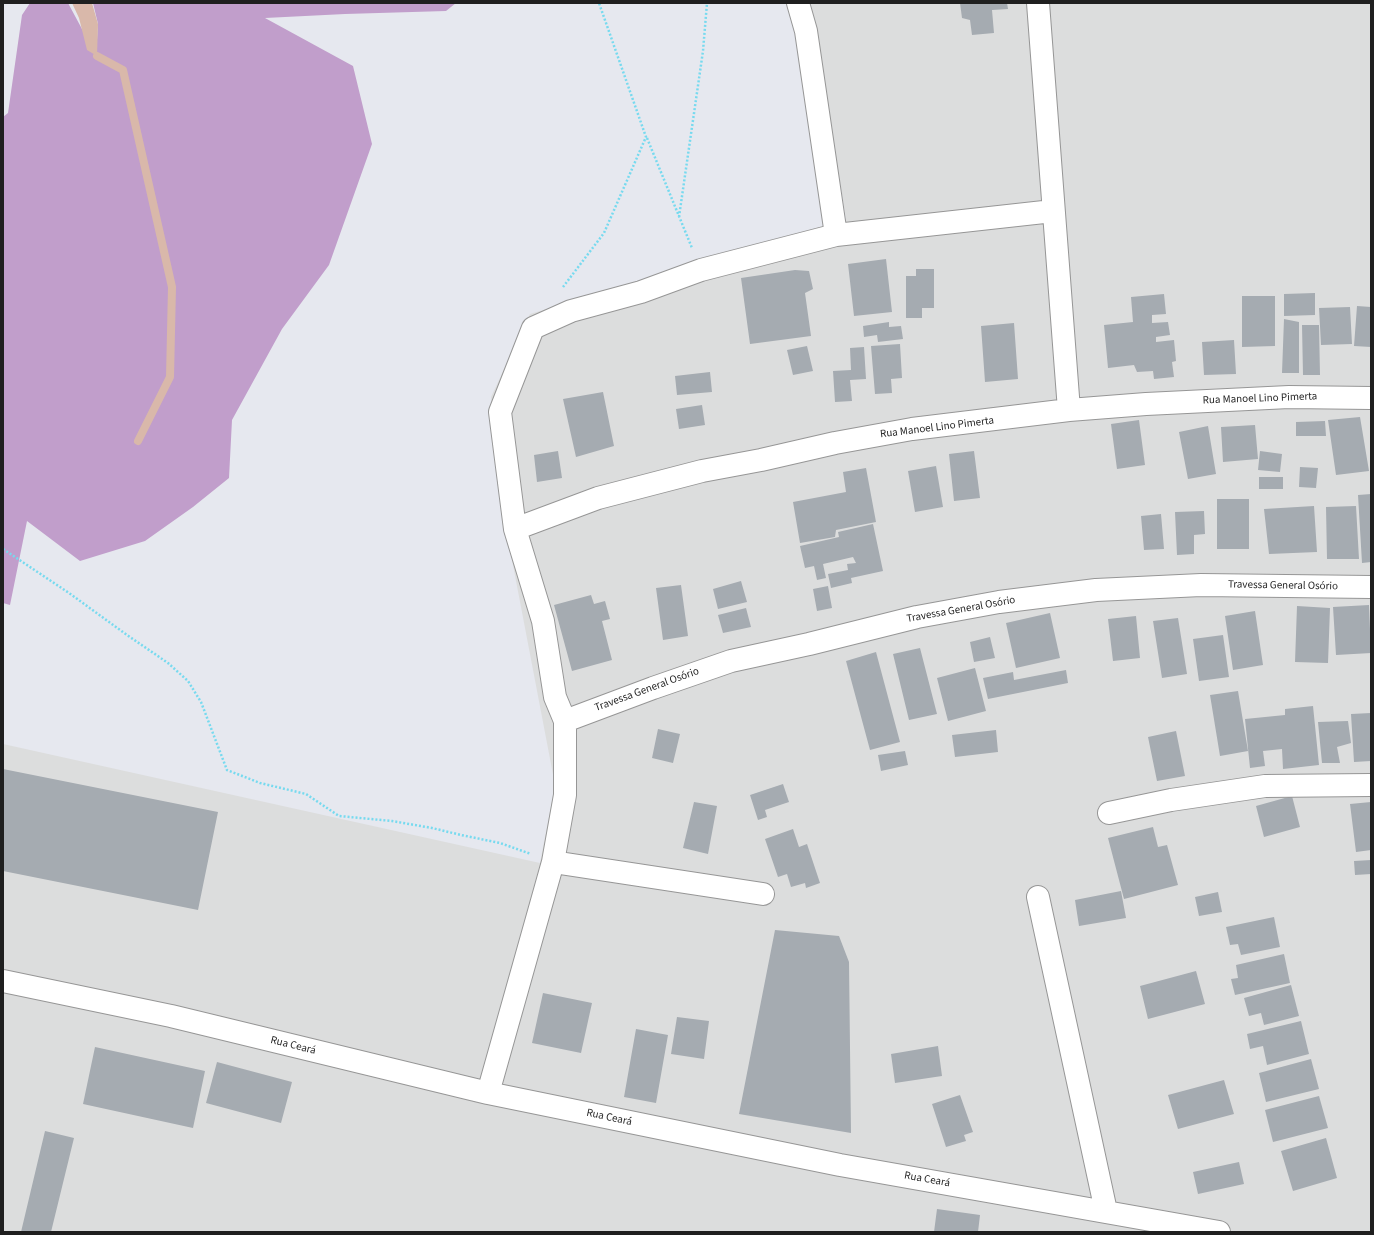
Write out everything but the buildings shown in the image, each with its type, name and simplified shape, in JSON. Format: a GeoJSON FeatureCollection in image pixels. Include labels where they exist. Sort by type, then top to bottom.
{"type":"FeatureCollection","features":[{"type":"Feature","properties":{"kind":"street"},"geometry":{"type":"LineString","coordinates":[[798,3],[806,31],[836,234]]}},
{"type":"Feature","properties":{"kind":"street"},"geometry":{"type":"LineString","coordinates":[[1038,3],[1053,211],[1070,410]]}},
{"type":"Feature","properties":{"kind":"street"},"geometry":{"type":"LineString","coordinates":[[488,1093],[553,862],[565,795],[564,721],[555,697],[543,621],[515,529],[500,412],[532,328],[571,311],[641,292],[701,270],[836,234],[1053,211]]}},
{"type":"Feature","properties":{"kind":"street","name":"Rua Manoel Lino Pimerta"},"geometry":{"type":"LineString","coordinates":[[515,529],[598,498],[702,471],[762,460],[835,443],[912,429],[1070,410],[1146,404],[1289,397],[1371,398]]}},
{"type":"Feature","properties":{"kind":"street","name":"Travessa General Osório"},"geometry":{"type":"LineString","coordinates":[[564,721],[731,661],[809,644],[917,617],[999,602],[1096,590],[1200,585],[1371,587]]}},
{"type":"Feature","properties":{"kind":"street"},"geometry":{"type":"LineString","coordinates":[[1109,813],[1170,800],[1266,786],[1371,785]]}},
{"type":"Feature","properties":{"kind":"street"},"geometry":{"type":"LineString","coordinates":[[553,862],[763,894]]}},
{"type":"Feature","properties":{"kind":"street"},"geometry":{"type":"LineString","coordinates":[[1038,897],[1106,1211]]}},
{"type":"Feature","properties":{"kind":"street","name":"Rua Ceará"},"geometry":{"type":"LineString","coordinates":[[3,981],[171,1016],[488,1093],[840,1165],[1219,1232]]}},
{"type":"Feature","properties":{"kind":"path"},"geometry":{"type":"LineString","coordinates":[[599,3],[646,137],[701,270]]}},
{"type":"Feature","properties":{"kind":"path"},"geometry":{"type":"LineString","coordinates":[[679,218],[703,51],[707,3]]}},
{"type":"Feature","properties":{"kind":"path"},"geometry":{"type":"LineString","coordinates":[[561,290],[604,233],[646,137]]}},
{"type":"Feature","properties":{"kind":"path"},"geometry":{"type":"LineString","coordinates":[[3,549],[69,593],[168,663],[188,681],[201,702],[227,770],[260,783],[306,794],[339,816],[392,821],[432,828],[500,843],[553,862]]}},
{"type":"Feature","properties":{"kind":"shaded area"},"geometry":{"type":"Polygon","coordinates":[[[30,3],[68,3],[96,55],[98,24],[93,3],[456,3],[446,11],[265,18],[353,66],[372,144],[329,265],[282,329],[232,420],[229,478],[193,507],[145,541],[80,561],[27,521],[10,605],[3,603],[3,117],[8,113],[22,15],[30,3]]]}},
{"type":"Feature","properties":{"kind":"shaded area"},"geometry":{"type":"Polygon","coordinates":[[[72,3],[92,3],[98,24],[97,56],[87,50],[79,18],[72,3]]]}},
{"type":"Feature","properties":{"kind":"shaded area"},"geometry":{"type":"Polygon","coordinates":[[[811,3],[1371,3],[1371,1232],[3,1232],[3,744],[540,863],[555,785],[504,518],[491,397],[530,314],[846,219],[811,3]]]}},
{"type":"Feature","properties":{"kind":"waterway"},"geometry":{"type":"LineString","coordinates":[[97,56],[123,70],[172,287],[170,377],[138,441]]}}]}
